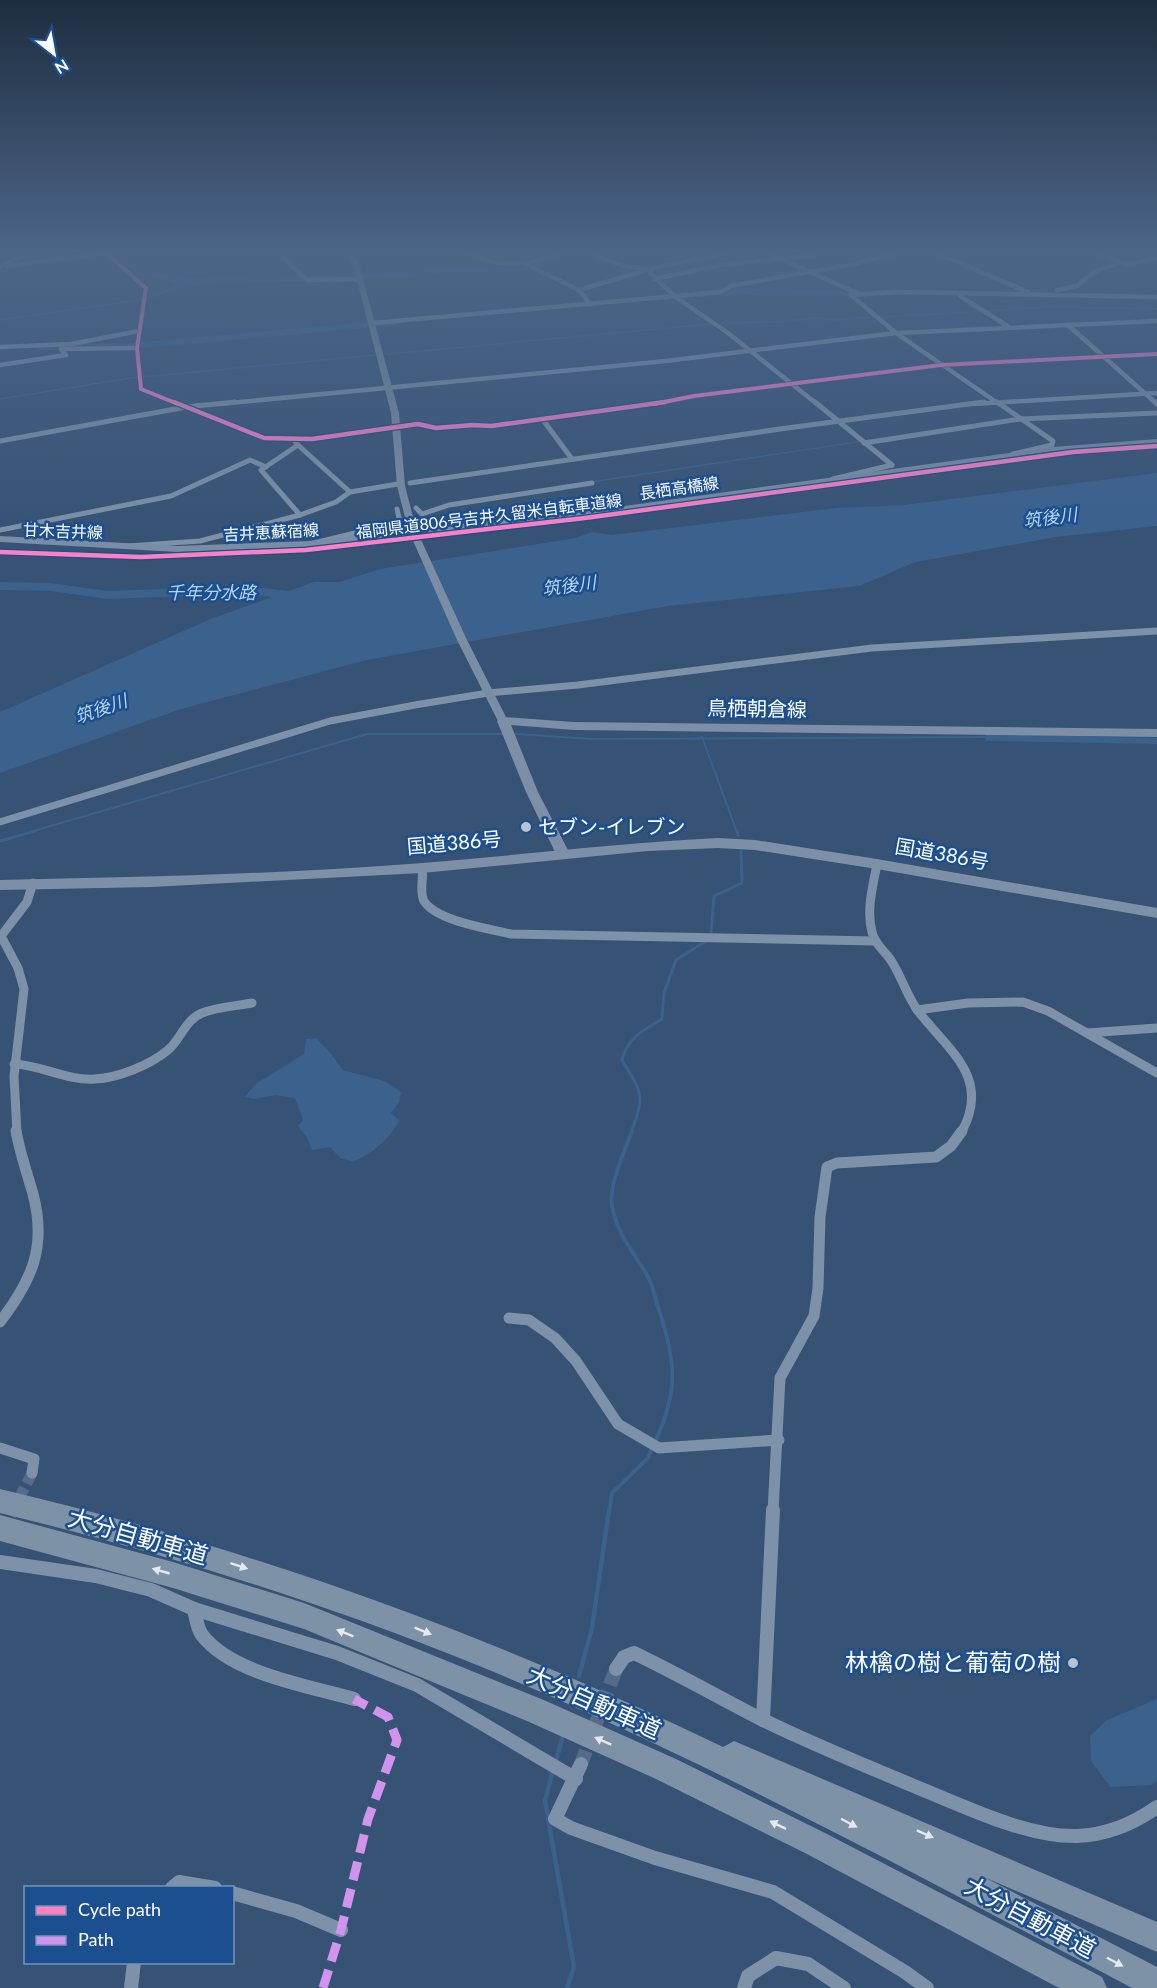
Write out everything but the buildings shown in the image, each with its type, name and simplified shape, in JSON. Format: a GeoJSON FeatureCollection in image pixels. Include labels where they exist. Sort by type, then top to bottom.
{"type":"FeatureCollection","features":[{"type":"Feature","properties":{"kind":"highway","name":"国道386号"},"geometry":{"type":"LineString","coordinates":[[0,885],[152,882],[422,868],[648,846],[718,843],[755,845],[877,864],[1157,913]]}},
{"type":"Feature","properties":{"kind":"highway","name":"大分自動車道"},"geometry":{"type":"LineString","coordinates":[[0,1501],[66,1516],[185,1549],[290,1582],[413,1627],[540,1678],[813,1805],[1157,1984]]}},
{"type":"Feature","properties":{"kind":"highway","name":"大分自動車道"},"geometry":{"type":"LineString","coordinates":[[0,1528],[173,1575],[304,1616],[536,1711],[666,1769],[814,1843],[1091,1988]]}},
{"type":"Feature","properties":{"kind":"highway"},"geometry":{"type":"LineString","coordinates":[[540,1678],[833,1795],[1157,1937]]}},
{"type":"Feature","properties":{"kind":"highway"},"geometry":{"type":"LineString","coordinates":[[814,1843],[1066,1988]]}},
{"type":"Feature","properties":{"kind":"main road"},"geometry":{"type":"LineString","coordinates":[[378,345],[390,387],[401,486],[405,511],[413,533],[503,721],[532,792],[563,854]]}},
{"type":"Feature","properties":{"kind":"main road","name":"長栖高橋線"},"geometry":{"type":"LineString","coordinates":[[413,533],[574,516],[1013,454],[1157,441]]}},
{"type":"Feature","properties":{"kind":"main road","name":"吉井恵蘇宿線"},"geometry":{"type":"LineString","coordinates":[[0,539],[125,547],[212,549],[310,544],[413,533]]}},
{"type":"Feature","properties":{"kind":"main road","name":"甘木吉井線"},"geometry":{"type":"LineString","coordinates":[[0,544],[125,547]]}},
{"type":"Feature","properties":{"kind":"main road","name":"鳥栖朝倉線"},"geometry":{"type":"LineString","coordinates":[[503,721],[574,726],[1157,734]]}},
{"type":"Feature","properties":{"kind":"street"},"geometry":{"type":"LineString","coordinates":[[0,347],[53,345]]}},
{"type":"Feature","properties":{"kind":"street"},"geometry":{"type":"LineString","coordinates":[[743,345],[892,465],[826,482]]}},
{"type":"Feature","properties":{"kind":"street"},"geometry":{"type":"LineString","coordinates":[[0,441],[186,408],[801,345]]}},
{"type":"Feature","properties":{"kind":"street"},"geometry":{"type":"LineString","coordinates":[[913,345],[1053,441],[1052,445],[1013,454]]}},
{"type":"Feature","properties":{"kind":"street"},"geometry":{"type":"LineString","coordinates":[[1089,345],[1157,404]]}},
{"type":"Feature","properties":{"kind":"street"},"geometry":{"type":"LineString","coordinates":[[0,365],[66,355],[61,349],[138,346],[141,389],[264,438],[296,442],[418,424],[431,430],[543,420],[694,396],[941,365],[1157,354]]}},
{"type":"Feature","properties":{"kind":"street"},"geometry":{"type":"LineString","coordinates":[[410,483],[994,400],[1157,393]]}},
{"type":"Feature","properties":{"kind":"street"},"geometry":{"type":"LineString","coordinates":[[864,443],[1020,419],[1157,413]]}},
{"type":"Feature","properties":{"kind":"street"},"geometry":{"type":"LineString","coordinates":[[543,420],[572,459]]}},
{"type":"Feature","properties":{"kind":"street"},"geometry":{"type":"LineString","coordinates":[[296,442],[261,470],[300,515]]}},
{"type":"Feature","properties":{"kind":"street"},"geometry":{"type":"LineString","coordinates":[[296,442],[350,492]]}},
{"type":"Feature","properties":{"kind":"street"},"geometry":{"type":"LineString","coordinates":[[0,530],[171,496],[250,460],[266,467]]}},
{"type":"Feature","properties":{"kind":"street"},"geometry":{"type":"LineString","coordinates":[[416,508],[422,514],[449,505],[592,483]]}},
{"type":"Feature","properties":{"kind":"street"},"geometry":{"type":"LineString","coordinates":[[125,547],[134,544],[200,541],[300,515],[336,502],[350,492],[398,484]]}},
{"type":"Feature","properties":{"kind":"street"},"geometry":{"type":"LineString","coordinates":[[310,544],[316,540],[399,522],[397,509]]}},
{"type":"Feature","properties":{"kind":"street"},"geometry":{"type":"LineString","coordinates":[[0,822],[330,721],[487,689],[578,685],[872,648],[1157,631]]}},
{"type":"Feature","properties":{"kind":"street"},"geometry":{"type":"LineString","coordinates":[[763,1720],[779,1440],[780,1378],[814,1316],[818,1288],[820,1217],[827,1167],[837,1163],[936,1157],[960,1139],[973,1109],[971,1080],[962,1062],[917,1010],[890,957],[875,941],[870,912],[877,864]]}},
{"type":"Feature","properties":{"kind":"street"},"geometry":{"type":"LineString","coordinates":[[422,868],[423,899],[430,908],[463,921],[511,934],[875,941]]}},
{"type":"Feature","properties":{"kind":"street"},"geometry":{"type":"LineString","coordinates":[[0,1322],[31,1271],[39,1241],[38,1220],[18,1147],[15,1122],[14,1064],[22,1008],[23,982],[0,936],[27,902],[33,884]]}},
{"type":"Feature","properties":{"kind":"street"},"geometry":{"type":"LineString","coordinates":[[917,1010],[968,1003],[1023,1002],[1048,1011],[1157,1073]]}},
{"type":"Feature","properties":{"kind":"street"},"geometry":{"type":"LineString","coordinates":[[14,1064],[33,1065],[79,1078],[95,1079],[114,1076],[148,1062],[168,1050],[194,1018],[202,1013],[252,1003]]}},
{"type":"Feature","properties":{"kind":"street"},"geometry":{"type":"LineString","coordinates":[[1087,1033],[1157,1028]]}},
{"type":"Feature","properties":{"kind":"street"},"geometry":{"type":"LineString","coordinates":[[509,1317],[529,1320],[555,1338],[576,1361],[618,1424],[659,1448],[779,1440]]}},
{"type":"Feature","properties":{"kind":"street"},"geometry":{"type":"LineString","coordinates":[[0,1448],[34,1459],[32,1473]]}},
{"type":"Feature","properties":{"kind":"street"},"geometry":{"type":"LineString","coordinates":[[0,1562],[96,1576],[151,1590],[194,1609],[337,1653],[417,1685],[544,1760],[574,1772],[555,1819],[571,1828],[655,1858],[772,1892],[905,1972],[927,1988]]}},
{"type":"Feature","properties":{"kind":"street"},"geometry":{"type":"LineString","coordinates":[[194,1609],[201,1634],[213,1648],[227,1658],[249,1668],[354,1699]]}},
{"type":"Feature","properties":{"kind":"street"},"geometry":{"type":"LineString","coordinates":[[616,1669],[624,1657],[634,1653],[685,1677],[763,1720],[981,1814],[1038,1831],[1076,1836],[1109,1832],[1144,1816],[1157,1807]]}},
{"type":"Feature","properties":{"kind":"street"},"geometry":{"type":"LineString","coordinates":[[173,1886],[179,1882],[204,1886]]}},
{"type":"Feature","properties":{"kind":"street"},"geometry":{"type":"LineString","coordinates":[[234,1894],[296,1911],[341,1930]]}},
{"type":"Feature","properties":{"kind":"street"},"geometry":{"type":"LineString","coordinates":[[744,1988],[748,1976],[776,1958],[808,1964],[844,1988]]}},
{"type":"Feature","properties":{"kind":"street"},"geometry":{"type":"LineString","coordinates":[[131,1988],[134,1964]]}},
{"type":"Feature","properties":{"kind":"water","name":"筑後川"},"geometry":{"type":"Polygon","coordinates":[[[1157,473],[1157,526],[1056,537],[916,562],[859,586],[668,606],[367,660],[181,709],[0,773],[0,712],[213,618],[314,582],[340,582],[380,569],[576,538],[591,532],[612,535],[836,508],[904,505],[1157,473]]]}},
{"type":"Feature","properties":{"kind":"water"},"geometry":{"type":"Polygon","coordinates":[[[985,734],[1157,738],[1157,744],[986,741],[985,734]]]}},
{"type":"Feature","properties":{"kind":"water"},"geometry":{"type":"Polygon","coordinates":[[[316,1038],[343,1070],[384,1081],[401,1092],[399,1102],[391,1113],[400,1121],[380,1145],[353,1162],[340,1158],[330,1147],[312,1150],[298,1126],[303,1120],[295,1098],[275,1095],[254,1099],[244,1097],[257,1083],[304,1054],[306,1039],[316,1038]]]}},
{"type":"Feature","properties":{"kind":"water"},"geometry":{"type":"Polygon","coordinates":[[[1157,1699],[1157,1781],[1151,1785],[1110,1787],[1091,1761],[1090,1736],[1107,1720],[1157,1699]]]}},
{"type":"Feature","properties":{"kind":"waterway"},"geometry":{"type":"LineString","coordinates":[[39,347],[146,345]]}},
{"type":"Feature","properties":{"kind":"waterway"},"geometry":{"type":"LineString","coordinates":[[387,354],[487,345]]}},
{"type":"Feature","properties":{"kind":"waterway"},"geometry":{"type":"LineString","coordinates":[[0,399],[131,378],[375,355]]}},
{"type":"Feature","properties":{"kind":"waterway"},"geometry":{"type":"LineString","coordinates":[[591,482],[863,441]]}},
{"type":"Feature","properties":{"kind":"waterway","name":"千年分水路"},"geometry":{"type":"LineString","coordinates":[[0,586],[51,587],[107,595],[246,590],[305,597]]}},
{"type":"Feature","properties":{"kind":"waterway"},"geometry":{"type":"LineString","coordinates":[[30,832],[367,734],[503,734]]}},
{"type":"Feature","properties":{"kind":"waterway"},"geometry":{"type":"LineString","coordinates":[[516,734],[593,739],[703,738]]}},
{"type":"Feature","properties":{"kind":"waterway"},"geometry":{"type":"LineString","coordinates":[[703,738],[987,737]]}},
{"type":"Feature","properties":{"kind":"waterway"},"geometry":{"type":"LineString","coordinates":[[703,738],[737,832]]}},
{"type":"Feature","properties":{"kind":"waterway"},"geometry":{"type":"LineString","coordinates":[[0,841],[35,831]]}},
{"type":"Feature","properties":{"kind":"waterway"},"geometry":{"type":"LineString","coordinates":[[737,831],[738,835]]}},
{"type":"Feature","properties":{"kind":"waterway"},"geometry":{"type":"LineString","coordinates":[[711,933],[714,896],[742,883],[741,851]]}},
{"type":"Feature","properties":{"kind":"waterway"},"geometry":{"type":"LineString","coordinates":[[631,1133],[640,1095],[622,1060],[624,1052],[637,1035],[662,1019],[664,993],[676,960],[706,941]]}},
{"type":"Feature","properties":{"kind":"waterway"},"geometry":{"type":"LineString","coordinates":[[632,1131],[615,1179],[611,1198],[617,1225],[651,1283],[672,1361],[668,1407],[655,1442]]}},
{"type":"Feature","properties":{"kind":"waterway"},"geometry":{"type":"LineString","coordinates":[[609,1512],[612,1493],[648,1458],[652,1448]]}},
{"type":"Feature","properties":{"kind":"waterway"},"geometry":{"type":"LineString","coordinates":[[579,1676],[592,1628],[609,1510]]}},
{"type":"Feature","properties":{"kind":"waterway"},"geometry":{"type":"LineString","coordinates":[[556,1761],[563,1735]]}},
{"type":"Feature","properties":{"kind":"waterway"},"geometry":{"type":"LineString","coordinates":[[553,1770],[545,1801],[574,1967],[567,1988]]}},
{"type":"Feature","properties":{"kind":"tunnel"},"geometry":{"type":"LineString","coordinates":[[12,1512],[32,1473]]}},
{"type":"Feature","properties":{"kind":"tunnel"},"geometry":{"type":"LineString","coordinates":[[0,1534],[12,1510]]}},
{"type":"Feature","properties":{"kind":"tunnel"},"geometry":{"type":"LineString","coordinates":[[581,1764],[616,1669]]}},
{"type":"Feature","properties":{"kind":"marked path"},"geometry":{"type":"LineString","coordinates":[[323,1988],[341,1930],[368,1819],[397,1740],[388,1717],[354,1699]]}},
{"type":"Feature","properties":{"kind":"cycle path"},"geometry":{"type":"LineString","coordinates":[[137,345],[141,389],[264,438],[312,439],[418,424],[436,428],[491,426],[675,401],[694,396],[941,365],[1157,354]]}},
{"type":"Feature","properties":{"kind":"cycle path","name":"福岡県道806号吉井久留米自転車道線"},"geometry":{"type":"LineString","coordinates":[[0,552],[141,557],[306,550],[585,518],[1073,452],[1157,446]]}},
{"type":"Feature","properties":{"kind":"place","name":"セブン-イレブン"},"geometry":{"type":"Point","coordinates":[526,827]}},
{"type":"Feature","properties":{"kind":"place","name":"林檎の樹と葡萄の樹"},"geometry":{"type":"Point","coordinates":[1073,1663]}}]}
